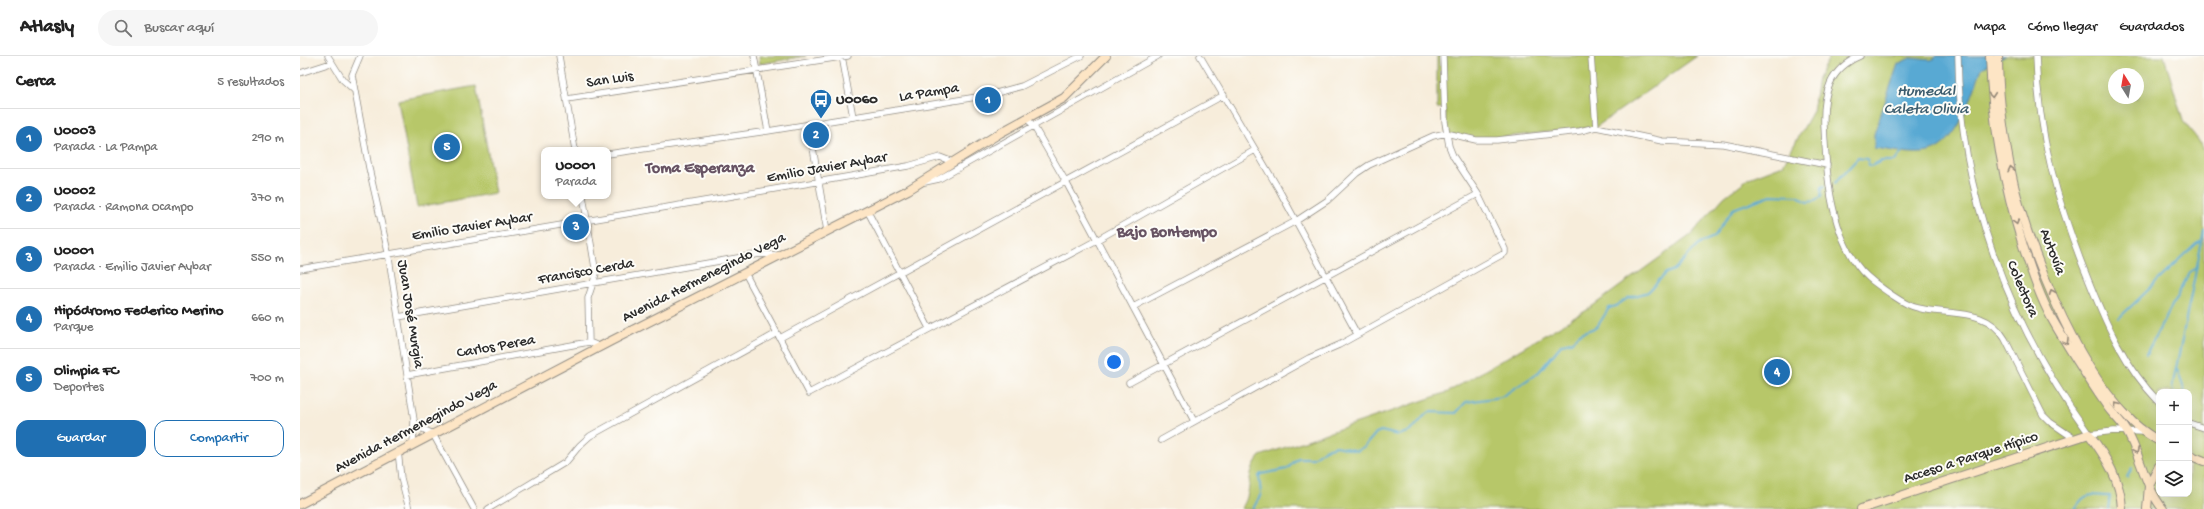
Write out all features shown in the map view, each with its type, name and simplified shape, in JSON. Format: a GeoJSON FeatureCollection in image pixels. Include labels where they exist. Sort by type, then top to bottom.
{"type":"FeatureCollection","features":[{"type":"Feature","properties":{"kind":"street"},"geometry":{"type":"LineString","coordinates":[[328,56],[331,63],[347,85],[354,90]]}},
{"type":"Feature","properties":{"kind":"street","name":"Juan José Murgia"},"geometry":{"type":"LineString","coordinates":[[360,56],[352,75],[354,90],[369,168],[388,252],[414,420],[413,444]]}},
{"type":"Feature","properties":{"kind":"street"},"geometry":{"type":"LineString","coordinates":[[559,56],[575,147]]}},
{"type":"Feature","properties":{"kind":"street"},"geometry":{"type":"LineString","coordinates":[[754,56],[768,131]]}},
{"type":"Feature","properties":{"kind":"street"},"geometry":{"type":"LineString","coordinates":[[844,56],[853,117]]}},
{"type":"Feature","properties":{"kind":"street","name":"San Luis"},"geometry":{"type":"LineString","coordinates":[[567,99],[844,56]]}},
{"type":"Feature","properties":{"kind":"street","name":"La Pampa"},"geometry":{"type":"LineString","coordinates":[[611,154],[768,131],[1004,92],[1029,83],[1081,56]]}},
{"type":"Feature","properties":{"kind":"street","name":"Avenida Hermenegindo Vega"},"geometry":{"type":"LineString","coordinates":[[300,504],[398,451],[601,346],[779,255],[868,212],[919,183],[1000,133],[1030,122],[1068,95],[1106,56]]}},
{"type":"Feature","properties":{"kind":"street"},"geometry":{"type":"LineString","coordinates":[[919,183],[939,179],[1030,122],[1158,56]]}},
{"type":"Feature","properties":{"kind":"street"},"geometry":{"type":"LineString","coordinates":[[1200,56],[1296,221],[1358,334]]}},
{"type":"Feature","properties":{"kind":"street"},"geometry":{"type":"LineString","coordinates":[[1161,440],[1309,358],[1358,334],[1504,253],[1506,249],[1478,194],[1453,156],[1446,134],[1443,56]]}},
{"type":"Feature","properties":{"kind":"street"},"geometry":{"type":"LineString","coordinates":[[1592,56],[1596,127]]}},
{"type":"Feature","properties":{"kind":"street"},"geometry":{"type":"LineString","coordinates":[[1860,56],[1841,67],[1831,80],[1826,98],[1824,120],[1827,165],[1834,208],[1839,228],[1845,242],[1862,271],[1879,286],[1905,304],[1932,311],[1972,315],[1994,324],[2000,330],[2005,339],[2043,415],[2050,422],[2075,439]]}},
{"type":"Feature","properties":{"kind":"street","name":"Colectora"},"geometry":{"type":"LineString","coordinates":[[1958,56],[1960,104],[1967,154],[1977,203],[1993,254],[2014,306],[2037,354],[2059,391],[2090,434],[2116,478],[2120,488],[2122,509]]}},
{"type":"Feature","properties":{"kind":"street","name":"Autovía"},"geometry":{"type":"LineString","coordinates":[[1990,56],[1993,115],[1999,148],[2006,184],[2031,270],[2046,307],[2064,339],[2108,408],[2127,433],[2137,452],[2149,486],[2163,509]]}},
{"type":"Feature","properties":{"kind":"street","name":"Autovía"},"geometry":{"type":"LineString","coordinates":[[1998,56],[2000,108],[2010,169],[2035,251],[2058,306],[2092,369],[2125,415],[2144,432],[2156,439]]}},
{"type":"Feature","properties":{"kind":"street"},"geometry":{"type":"LineString","coordinates":[[2036,56],[2038,101],[2046,154],[2071,235],[2113,338],[2143,384],[2156,399]]}},
{"type":"Feature","properties":{"kind":"street"},"geometry":{"type":"LineString","coordinates":[[300,72],[331,63]]}},
{"type":"Feature","properties":{"kind":"street"},"geometry":{"type":"LineString","coordinates":[[488,509],[566,462],[580,445],[590,436],[900,272],[1224,95]]}},
{"type":"Feature","properties":{"kind":"street"},"geometry":{"type":"LineString","coordinates":[[1030,122],[1066,182],[1098,240],[1164,362],[1194,422]]}},
{"type":"Feature","properties":{"kind":"street"},"geometry":{"type":"LineString","coordinates":[[809,124],[827,231]]}},
{"type":"Feature","properties":{"kind":"street"},"geometry":{"type":"LineString","coordinates":[[1133,307],[1296,221],[1328,200],[1357,173],[1369,165],[1432,136],[1446,134],[1476,140],[1497,140],[1580,131],[1596,127],[1662,141],[1732,145],[1827,165]]}},
{"type":"Feature","properties":{"kind":"street"},"geometry":{"type":"LineString","coordinates":[[745,273],[809,393],[929,328],[1098,240],[1255,150]]}},
{"type":"Feature","properties":{"kind":"street","name":"Emilio Javier Aybar"},"geometry":{"type":"LineString","coordinates":[[300,269],[388,252],[819,182],[908,166],[940,157],[953,162]]}},
{"type":"Feature","properties":{"kind":"street"},"geometry":{"type":"LineString","coordinates":[[1129,382],[1478,194]]}},
{"type":"Feature","properties":{"kind":"street"},"geometry":{"type":"LineString","coordinates":[[584,199],[596,274],[588,298],[589,342]]}},
{"type":"Feature","properties":{"kind":"street"},"geometry":{"type":"LineString","coordinates":[[868,212],[929,328]]}},
{"type":"Feature","properties":{"kind":"street","name":"Francisco Cerda"},"geometry":{"type":"LineString","coordinates":[[398,317],[760,254],[779,255]]}},
{"type":"Feature","properties":{"kind":"street","name":"Carlos Perea"},"geometry":{"type":"LineString","coordinates":[[407,375],[589,342],[601,346]]}},
{"type":"Feature","properties":{"kind":"street"},"geometry":{"type":"LineString","coordinates":[[414,420],[419,428],[432,434],[474,509]]}},
{"type":"Feature","properties":{"kind":"street"},"geometry":{"type":"LineString","coordinates":[[2192,424],[2204,428]]}},
{"type":"Feature","properties":{"kind":"street"},"geometry":{"type":"LineString","coordinates":[[2090,434],[2144,432]]}},
{"type":"Feature","properties":{"kind":"street","name":"Acceso a Parque Hípico"},"geometry":{"type":"LineString","coordinates":[[1861,509],[2090,434]]}},
{"type":"Feature","properties":{"kind":"street"},"geometry":{"type":"LineString","coordinates":[[398,451],[409,509]]}},
{"type":"Feature","properties":{"kind":"street"},"geometry":{"type":"LineString","coordinates":[[2192,455],[2204,457]]}},
{"type":"Feature","properties":{"kind":"street"},"geometry":{"type":"LineString","coordinates":[[2192,456],[2204,461]]}},
{"type":"Feature","properties":{"kind":"street","name":"Autovía"},"geometry":{"type":"LineString","coordinates":[[2147,509],[2149,486],[2156,472]]}},
{"type":"Feature","properties":{"kind":"green space"},"geometry":{"type":"Polygon","coordinates":[[[759,56],[806,56],[760,64],[759,56]]]}},
{"type":"Feature","properties":{"kind":"green space"},"geometry":{"type":"Polygon","coordinates":[[[1437,56],[1697,56],[1596,127],[1476,140],[1446,133],[1445,108],[1437,108],[1437,56]]]}},
{"type":"Feature","properties":{"kind":"green space"},"geometry":{"type":"Polygon","coordinates":[[[1830,56],[2164,56],[2183,121],[2199,141],[2204,153],[2204,509],[1241,509],[1247,496],[1252,470],[1260,456],[1448,392],[1587,310],[1691,235],[1724,197],[1749,178],[1783,165],[1813,111],[1818,78],[1830,56]]]}},
{"type":"Feature","properties":{"kind":"green space"},"geometry":{"type":"Polygon","coordinates":[[[476,86],[495,193],[417,207],[398,100],[476,86]]]}},
{"type":"Feature","properties":{"kind":"water","name":"Humedal Caleta Olivia"},"geometry":{"type":"Polygon","coordinates":[[[1937,56],[2006,56],[1982,68],[1962,120],[1945,143],[1935,150],[1916,153],[1874,148],[1874,134],[1898,64],[1910,58],[1931,60],[1937,56]]]}},
{"type":"Feature","properties":{"kind":"waterway"},"geometry":{"type":"LineString","coordinates":[[1835,183],[1858,158],[1867,159],[1869,165],[1871,166],[1881,161],[1895,161],[1901,153],[1901,149]]}},
{"type":"Feature","properties":{"kind":"waterway"},"geometry":{"type":"LineString","coordinates":[[1253,509],[1261,494],[1259,476],[1261,474],[1287,469],[1298,458],[1313,458],[1325,449],[1336,446],[1357,451],[1365,446],[1376,433],[1381,431],[1398,435],[1411,431],[1426,414],[1430,412],[1456,413],[1466,402],[1501,397],[1538,373],[1562,344],[1571,342],[1581,333],[1597,327],[1609,308],[1616,306],[1628,298],[1648,292],[1666,273],[1674,270],[1700,243],[1714,237],[1733,209],[1771,195],[1798,196],[1807,202],[1815,201],[1821,197],[1822,187],[1825,186]]}},
{"type":"Feature","properties":{"kind":"waterway"},"geometry":{"type":"LineString","coordinates":[[2172,389],[2204,231]]}},
{"type":"Feature","properties":{"kind":"waterway"},"geometry":{"type":"LineString","coordinates":[[2119,318],[2196,244],[2202,241]]}},
{"type":"Feature","properties":{"kind":"waterway"},"geometry":{"type":"LineString","coordinates":[[2146,354],[2190,272],[2195,269]]}},
{"type":"Feature","properties":{"kind":"waterway"},"geometry":{"type":"LineString","coordinates":[[2177,369],[2184,389]]}},
{"type":"Feature","properties":{"kind":"waterway"},"geometry":{"type":"LineString","coordinates":[[2127,477],[2132,468]]}},
{"type":"Feature","properties":{"kind":"waterway"},"geometry":{"type":"LineString","coordinates":[[2075,509],[2082,499],[2090,495],[2110,496],[2108,509]]}},
{"type":"Feature","properties":{"kind":"place","name":"U0003"},"geometry":{"type":"Point","coordinates":[988,100]}},
{"type":"Feature","properties":{"kind":"place","name":"U0060"},"geometry":{"type":"Point","coordinates":[821,120]}},
{"type":"Feature","properties":{"kind":"place","name":"U0002"},"geometry":{"type":"Point","coordinates":[816,135]}},
{"type":"Feature","properties":{"kind":"place","name":"Olimpia FC"},"geometry":{"type":"Point","coordinates":[447,147]}},
{"type":"Feature","properties":{"kind":"place","name":"U0001"},"geometry":{"type":"Point","coordinates":[576,227]}},
{"type":"Feature","properties":{"kind":"place","name":"Hipódromo Federico Merino"},"geometry":{"type":"Point","coordinates":[1777,372]}},
{"type":"Feature","properties":{"kind":"district","name":"Toma Esperanza"},"geometry":{"type":"Point","coordinates":[700,169]}},
{"type":"Feature","properties":{"kind":"district","name":"Bajo Bontempo"},"geometry":{"type":"Point","coordinates":[1167,233]}}]}
